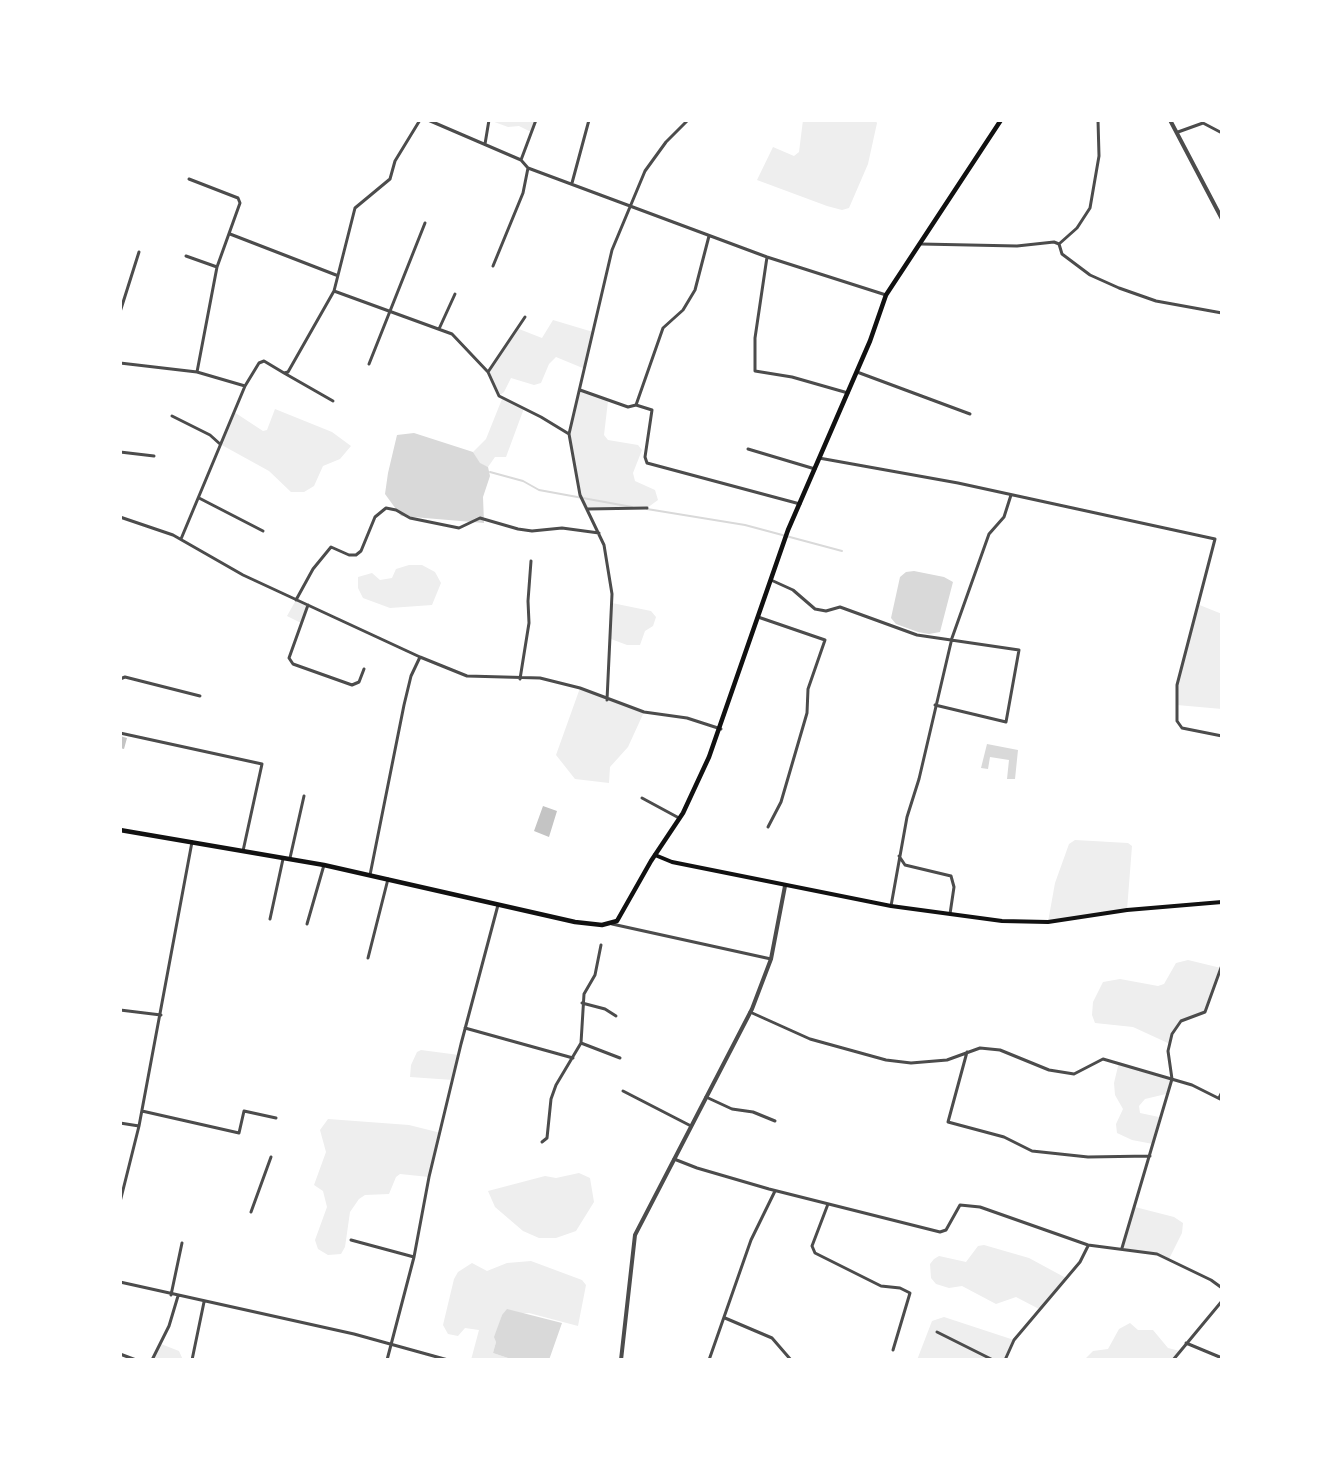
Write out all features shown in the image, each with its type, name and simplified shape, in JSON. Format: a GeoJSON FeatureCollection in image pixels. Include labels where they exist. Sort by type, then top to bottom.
{"type":"FeatureCollection","features":[{"type":"Feature","properties":{"kind":"main road"},"geometry":{"type":"LineString","coordinates":[[120,830],[324,865],[574,922],[612,924],[617,921],[679,818],[721,729],[770,579],[857,372],[886,295],[1000,120]]}},
{"type":"Feature","properties":{"kind":"main road"},"geometry":{"type":"LineString","coordinates":[[655,855],[672,862],[891,906],[1030,923],[1127,910],[1222,902]]}},
{"type":"Feature","properties":{"kind":"street"},"geometry":{"type":"LineString","coordinates":[[284,373],[288,372],[334,291],[336,275],[355,208],[390,179],[395,161],[420,120]]}},
{"type":"Feature","properties":{"kind":"street"},"geometry":{"type":"LineString","coordinates":[[428,120],[521,160],[528,168],[767,257],[886,295]]}},
{"type":"Feature","properties":{"kind":"street"},"geometry":{"type":"LineString","coordinates":[[484,144],[489,120]]}},
{"type":"Feature","properties":{"kind":"street"},"geometry":{"type":"LineString","coordinates":[[521,160],[536,120]]}},
{"type":"Feature","properties":{"kind":"street"},"geometry":{"type":"LineString","coordinates":[[573,183],[589,120]]}},
{"type":"Feature","properties":{"kind":"street"},"geometry":{"type":"LineString","coordinates":[[607,700],[612,594],[604,545],[580,495],[568,434],[612,250],[628,206],[645,171],[666,142],[688,120]]}},
{"type":"Feature","properties":{"kind":"street"},"geometry":{"type":"LineString","coordinates":[[921,244],[1059,244],[1077,228],[1090,208],[1099,156],[1098,120]]}},
{"type":"Feature","properties":{"kind":"street"},"geometry":{"type":"LineString","coordinates":[[1170,120],[1222,219]]}},
{"type":"Feature","properties":{"kind":"street"},"geometry":{"type":"LineString","coordinates":[[1178,132],[1203,123],[1222,133]]}},
{"type":"Feature","properties":{"kind":"street"},"geometry":{"type":"LineString","coordinates":[[493,266],[523,192],[528,168]]}},
{"type":"Feature","properties":{"kind":"street"},"geometry":{"type":"LineString","coordinates":[[189,179],[238,198],[240,208],[217,267],[197,372]]}},
{"type":"Feature","properties":{"kind":"street"},"geometry":{"type":"LineString","coordinates":[[369,364],[377,349],[388,310],[425,223]]}},
{"type":"Feature","properties":{"kind":"street"},"geometry":{"type":"LineString","coordinates":[[230,234],[336,275]]}},
{"type":"Feature","properties":{"kind":"street"},"geometry":{"type":"LineString","coordinates":[[636,405],[663,328],[683,310],[692,295],[709,235]]}},
{"type":"Feature","properties":{"kind":"street"},"geometry":{"type":"LineString","coordinates":[[1059,244],[1062,254],[1090,275],[1119,288],[1156,301],[1222,313]]}},
{"type":"Feature","properties":{"kind":"street"},"geometry":{"type":"LineString","coordinates":[[120,312],[139,252]]}},
{"type":"Feature","properties":{"kind":"street"},"geometry":{"type":"LineString","coordinates":[[186,256],[217,267]]}},
{"type":"Feature","properties":{"kind":"street"},"geometry":{"type":"LineString","coordinates":[[767,257],[755,338],[755,371],[792,377],[848,393]]}},
{"type":"Feature","properties":{"kind":"street"},"geometry":{"type":"LineString","coordinates":[[334,291],[452,334],[488,372],[498,396],[541,417],[568,434]]}},
{"type":"Feature","properties":{"kind":"street"},"geometry":{"type":"LineString","coordinates":[[439,329],[455,294]]}},
{"type":"Feature","properties":{"kind":"street"},"geometry":{"type":"LineString","coordinates":[[488,372],[525,317]]}},
{"type":"Feature","properties":{"kind":"street"},"geometry":{"type":"LineString","coordinates":[[181,539],[245,386],[259,363],[264,362],[333,401]]}},
{"type":"Feature","properties":{"kind":"street"},"geometry":{"type":"LineString","coordinates":[[120,363],[197,372],[245,386]]}},
{"type":"Feature","properties":{"kind":"street"},"geometry":{"type":"LineString","coordinates":[[857,372],[970,414]]}},
{"type":"Feature","properties":{"kind":"street"},"geometry":{"type":"LineString","coordinates":[[580,390],[628,407],[636,405],[652,410],[645,457],[647,463],[800,504]]}},
{"type":"Feature","properties":{"kind":"street"},"geometry":{"type":"LineString","coordinates":[[172,416],[210,435],[220,444]]}},
{"type":"Feature","properties":{"kind":"street"},"geometry":{"type":"LineString","coordinates":[[748,449],[815,469]]}},
{"type":"Feature","properties":{"kind":"street"},"geometry":{"type":"LineString","coordinates":[[120,452],[154,456]]}},
{"type":"Feature","properties":{"kind":"street"},"geometry":{"type":"LineString","coordinates":[[819,458],[1011,495],[1215,539],[1177,685],[1177,721],[1182,728],[1222,736]]}},
{"type":"Feature","properties":{"kind":"street"},"geometry":{"type":"LineString","coordinates":[[891,906],[899,856],[952,638],[989,534],[1004,517],[1011,495]]}},
{"type":"Feature","properties":{"kind":"street"},"geometry":{"type":"LineString","coordinates":[[199,498],[263,531]]}},
{"type":"Feature","properties":{"kind":"street"},"geometry":{"type":"LineString","coordinates":[[296,600],[314,569],[331,547],[349,555],[356,555],[361,551],[375,517],[386,508],[396,510],[410,518],[459,528],[480,518],[525,530],[562,528],[598,533]]}},
{"type":"Feature","properties":{"kind":"street"},"geometry":{"type":"LineString","coordinates":[[587,508],[647,508]]}},
{"type":"Feature","properties":{"kind":"street"},"geometry":{"type":"LineString","coordinates":[[120,518],[181,539],[217,562],[296,600],[467,676],[540,678],[580,688],[607,700],[645,712],[687,718],[721,729]]}},
{"type":"Feature","properties":{"kind":"street"},"geometry":{"type":"LineString","coordinates":[[520,679],[529,623],[531,561]]}},
{"type":"Feature","properties":{"kind":"street"},"geometry":{"type":"LineString","coordinates":[[770,579],[793,590],[815,609],[826,611],[840,607],[917,635],[935,639],[952,638],[1019,650],[1006,723],[934,705]]}},
{"type":"Feature","properties":{"kind":"street"},"geometry":{"type":"LineString","coordinates":[[308,605],[289,658],[293,664],[352,685],[359,682],[364,669]]}},
{"type":"Feature","properties":{"kind":"street"},"geometry":{"type":"LineString","coordinates":[[758,617],[825,640],[808,689],[807,713],[781,802],[768,827]]}},
{"type":"Feature","properties":{"kind":"street"},"geometry":{"type":"LineString","coordinates":[[369,875],[404,705],[411,676],[420,657]]}},
{"type":"Feature","properties":{"kind":"street"},"geometry":{"type":"LineString","coordinates":[[120,679],[125,677],[200,696]]}},
{"type":"Feature","properties":{"kind":"street"},"geometry":{"type":"LineString","coordinates":[[120,733],[262,764],[243,851]]}},
{"type":"Feature","properties":{"kind":"street"},"geometry":{"type":"LineString","coordinates":[[290,860],[304,796]]}},
{"type":"Feature","properties":{"kind":"street"},"geometry":{"type":"LineString","coordinates":[[642,798],[679,818]]}},
{"type":"Feature","properties":{"kind":"street"},"geometry":{"type":"LineString","coordinates":[[120,1202],[142,1111],[192,841]]}},
{"type":"Feature","properties":{"kind":"street"},"geometry":{"type":"LineString","coordinates":[[899,856],[905,865],[951,876],[954,887],[950,914]]}},
{"type":"Feature","properties":{"kind":"street"},"geometry":{"type":"LineString","coordinates":[[270,919],[283,859]]}},
{"type":"Feature","properties":{"kind":"street"},"geometry":{"type":"LineString","coordinates":[[307,924],[324,865]]}},
{"type":"Feature","properties":{"kind":"street"},"geometry":{"type":"LineString","coordinates":[[368,958],[388,879]]}},
{"type":"Feature","properties":{"kind":"street"},"geometry":{"type":"LineString","coordinates":[[621,1360],[635,1235],[750,1012],[771,959],[785,886]]}},
{"type":"Feature","properties":{"kind":"street"},"geometry":{"type":"LineString","coordinates":[[387,1360],[414,1257],[429,1177],[465,1028],[498,905]]}},
{"type":"Feature","properties":{"kind":"street"},"geometry":{"type":"LineString","coordinates":[[612,924],[771,959]]}},
{"type":"Feature","properties":{"kind":"street"},"geometry":{"type":"LineString","coordinates":[[542,1142],[547,1138],[551,1100],[556,1085],[581,1043],[582,1003],[584,994],[596,975],[601,945]]}},
{"type":"Feature","properties":{"kind":"street"},"geometry":{"type":"LineString","coordinates":[[1122,1248],[1172,1079],[1168,1051],[1172,1034],[1181,1021],[1205,1012],[1222,965]]}},
{"type":"Feature","properties":{"kind":"street"},"geometry":{"type":"LineString","coordinates":[[582,1003],[605,1009],[616,1016]]}},
{"type":"Feature","properties":{"kind":"street"},"geometry":{"type":"LineString","coordinates":[[120,1010],[161,1015]]}},
{"type":"Feature","properties":{"kind":"street"},"geometry":{"type":"LineString","coordinates":[[750,1012],[810,1039],[886,1060],[911,1063],[947,1060],[980,1048],[1000,1050],[1049,1070],[1074,1074],[1103,1059],[1172,1079],[1221,1099],[1222,1092]]}},
{"type":"Feature","properties":{"kind":"street"},"geometry":{"type":"LineString","coordinates":[[465,1028],[573,1058]]}},
{"type":"Feature","properties":{"kind":"street"},"geometry":{"type":"LineString","coordinates":[[581,1043],[620,1058]]}},
{"type":"Feature","properties":{"kind":"street"},"geometry":{"type":"LineString","coordinates":[[967,1052],[948,1122],[1004,1137],[1032,1151],[1088,1157],[1150,1156]]}},
{"type":"Feature","properties":{"kind":"street"},"geometry":{"type":"LineString","coordinates":[[623,1091],[691,1126]]}},
{"type":"Feature","properties":{"kind":"street"},"geometry":{"type":"LineString","coordinates":[[706,1097],[732,1109],[753,1112],[775,1121]]}},
{"type":"Feature","properties":{"kind":"street"},"geometry":{"type":"LineString","coordinates":[[142,1111],[239,1133],[244,1111],[276,1118]]}},
{"type":"Feature","properties":{"kind":"street"},"geometry":{"type":"LineString","coordinates":[[120,1123],[139,1126]]}},
{"type":"Feature","properties":{"kind":"street"},"geometry":{"type":"LineString","coordinates":[[251,1212],[272,1157]]}},
{"type":"Feature","properties":{"kind":"street"},"geometry":{"type":"LineString","coordinates":[[673,1158],[697,1168],[775,1191],[940,1232],[945,1230],[960,1205],[980,1207],[1088,1245],[1157,1254],[1211,1280],[1222,1288]]}},
{"type":"Feature","properties":{"kind":"street"},"geometry":{"type":"LineString","coordinates":[[709,1360],[751,1240],[775,1191]]}},
{"type":"Feature","properties":{"kind":"street"},"geometry":{"type":"LineString","coordinates":[[828,1204],[812,1245],[815,1253],[881,1286],[900,1288],[909,1293],[893,1350]]}},
{"type":"Feature","properties":{"kind":"street"},"geometry":{"type":"LineString","coordinates":[[351,1240],[414,1257]]}},
{"type":"Feature","properties":{"kind":"street"},"geometry":{"type":"LineString","coordinates":[[171,1294],[182,1243]]}},
{"type":"Feature","properties":{"kind":"street"},"geometry":{"type":"LineString","coordinates":[[1005,1360],[1014,1340],[1080,1262],[1088,1245]]}},
{"type":"Feature","properties":{"kind":"street"},"geometry":{"type":"LineString","coordinates":[[120,1282],[390,1343],[448,1360]]}},
{"type":"Feature","properties":{"kind":"street"},"geometry":{"type":"LineString","coordinates":[[152,1360],[169,1326],[178,1296]]}},
{"type":"Feature","properties":{"kind":"street"},"geometry":{"type":"LineString","coordinates":[[1173,1360],[1222,1301]]}},
{"type":"Feature","properties":{"kind":"street"},"geometry":{"type":"LineString","coordinates":[[192,1360],[204,1302]]}},
{"type":"Feature","properties":{"kind":"street"},"geometry":{"type":"LineString","coordinates":[[725,1318],[772,1338],[791,1360]]}},
{"type":"Feature","properties":{"kind":"street"},"geometry":{"type":"LineString","coordinates":[[937,1332],[993,1360]]}},
{"type":"Feature","properties":{"kind":"street"},"geometry":{"type":"LineString","coordinates":[[1186,1343],[1222,1358]]}},
{"type":"Feature","properties":{"kind":"street"},"geometry":{"type":"LineString","coordinates":[[120,1354],[136,1360]]}},
{"type":"Feature","properties":{"kind":"shaded area"},"geometry":{"type":"Polygon","coordinates":[[[489,120],[536,120],[531,132],[519,126],[508,127],[489,120]]]}},
{"type":"Feature","properties":{"kind":"shaded area"},"geometry":{"type":"Polygon","coordinates":[[[803,120],[875,120],[877,123],[868,164],[849,208],[842,210],[827,206],[757,180],[773,147],[794,156],[799,152],[803,120]]]}},
{"type":"Feature","properties":{"kind":"shaded area"},"geometry":{"type":"Polygon","coordinates":[[[553,320],[593,332],[585,369],[556,357],[549,364],[541,383],[534,385],[511,378],[504,392],[499,396],[488,372],[519,329],[542,338],[553,320]]]}},
{"type":"Feature","properties":{"kind":"shaded area"},"geometry":{"type":"Polygon","coordinates":[[[580,390],[608,401],[604,435],[608,440],[638,445],[642,450],[633,473],[635,481],[655,490],[658,500],[647,508],[587,509],[580,495],[569,434],[580,390]]]}},
{"type":"Feature","properties":{"kind":"shaded area"},"geometry":{"type":"Polygon","coordinates":[[[502,399],[524,408],[506,457],[495,457],[488,467],[480,464],[473,452],[486,439],[502,399]]]}},
{"type":"Feature","properties":{"kind":"shaded area"},"geometry":{"type":"Polygon","coordinates":[[[275,409],[332,432],[351,446],[340,459],[323,466],[314,486],[304,492],[291,492],[269,471],[220,444],[234,412],[263,431],[267,430],[275,409]]]}},
{"type":"Feature","properties":{"kind":"shaded area"},"geometry":{"type":"Polygon","coordinates":[[[414,433],[473,452],[480,463],[488,467],[490,476],[483,497],[484,523],[401,516],[385,494],[388,473],[397,435],[414,433]]]}},
{"type":"Feature","properties":{"kind":"shaded area"},"geometry":{"type":"Polygon","coordinates":[[[409,565],[422,565],[435,572],[441,583],[432,605],[390,608],[363,598],[358,588],[358,577],[372,573],[380,580],[392,578],[396,569],[409,565]]]}},
{"type":"Feature","properties":{"kind":"shaded area"},"geometry":{"type":"Polygon","coordinates":[[[914,571],[944,577],[953,582],[940,632],[929,634],[918,632],[896,624],[891,618],[900,577],[906,572],[914,571]]]}},
{"type":"Feature","properties":{"kind":"shaded area"},"geometry":{"type":"Polygon","coordinates":[[[296,600],[308,605],[301,623],[287,616],[296,600]]]}},
{"type":"Feature","properties":{"kind":"shaded area"},"geometry":{"type":"Polygon","coordinates":[[[612,603],[651,611],[656,617],[653,626],[645,631],[640,645],[627,645],[611,639],[612,603]]]}},
{"type":"Feature","properties":{"kind":"shaded area"},"geometry":{"type":"Polygon","coordinates":[[[1197,604],[1222,614],[1222,709],[1177,705],[1177,685],[1197,604]]]}},
{"type":"Feature","properties":{"kind":"shaded area"},"geometry":{"type":"Polygon","coordinates":[[[580,688],[644,712],[628,747],[610,767],[609,783],[575,779],[556,755],[580,688]]]}},
{"type":"Feature","properties":{"kind":"shaded area"},"geometry":{"type":"Polygon","coordinates":[[[987,744],[1018,750],[1015,779],[1007,779],[1009,760],[990,757],[988,769],[981,768],[987,744]]]}},
{"type":"Feature","properties":{"kind":"shaded area"},"geometry":{"type":"Polygon","coordinates":[[[1075,840],[1128,843],[1132,846],[1127,910],[1048,922],[1055,883],[1069,844],[1075,840]]]}},
{"type":"Feature","properties":{"kind":"shaded area"},"geometry":{"type":"Polygon","coordinates":[[[1188,960],[1221,968],[1205,1012],[1181,1021],[1172,1034],[1170,1044],[1133,1027],[1095,1023],[1092,1015],[1093,1002],[1103,982],[1120,979],[1158,986],[1164,984],[1176,963],[1188,960]]]}},
{"type":"Feature","properties":{"kind":"shaded area"},"geometry":{"type":"Polygon","coordinates":[[[421,1050],[459,1055],[453,1080],[410,1077],[411,1065],[417,1052],[421,1050]]]}},
{"type":"Feature","properties":{"kind":"shaded area"},"geometry":{"type":"Polygon","coordinates":[[[1119,1062],[1172,1079],[1166,1094],[1145,1099],[1139,1106],[1140,1113],[1159,1117],[1153,1144],[1132,1140],[1117,1133],[1116,1124],[1123,1109],[1115,1095],[1114,1083],[1119,1062]]]}},
{"type":"Feature","properties":{"kind":"shaded area"},"geometry":{"type":"Polygon","coordinates":[[[328,1119],[409,1125],[441,1133],[429,1177],[400,1174],[396,1177],[389,1194],[365,1195],[359,1199],[350,1212],[345,1247],[341,1254],[328,1255],[318,1249],[315,1240],[327,1207],[323,1191],[314,1185],[326,1152],[320,1130],[328,1119]]]}},
{"type":"Feature","properties":{"kind":"shaded area"},"geometry":{"type":"Polygon","coordinates":[[[579,1173],[590,1178],[594,1202],[576,1231],[556,1238],[539,1238],[523,1231],[495,1207],[488,1191],[545,1176],[556,1178],[579,1173]]]}},
{"type":"Feature","properties":{"kind":"shaded area"},"geometry":{"type":"Polygon","coordinates":[[[1135,1207],[1174,1217],[1183,1223],[1182,1233],[1169,1259],[1157,1254],[1122,1248],[1135,1207]]]}},
{"type":"Feature","properties":{"kind":"shaded area"},"geometry":{"type":"Polygon","coordinates":[[[984,1245],[1029,1258],[1066,1278],[1039,1309],[1016,1297],[996,1304],[962,1286],[949,1288],[936,1284],[931,1278],[930,1264],[934,1259],[939,1256],[966,1262],[978,1246],[984,1245]]]}},
{"type":"Feature","properties":{"kind":"shaded area"},"geometry":{"type":"Polygon","coordinates":[[[531,1261],[582,1280],[586,1285],[578,1326],[529,1313],[502,1315],[493,1353],[514,1360],[471,1360],[479,1330],[465,1328],[458,1336],[448,1334],[443,1325],[454,1279],[458,1272],[472,1263],[487,1271],[507,1263],[531,1261]]]}},
{"type":"Feature","properties":{"kind":"shaded area"},"geometry":{"type":"Polygon","coordinates":[[[507,1309],[562,1323],[549,1360],[514,1360],[493,1353],[496,1342],[494,1337],[502,1315],[507,1309]]]}},
{"type":"Feature","properties":{"kind":"shaded area"},"geometry":{"type":"Polygon","coordinates":[[[944,1317],[1014,1340],[1004,1360],[917,1360],[932,1321],[944,1317]]]}},
{"type":"Feature","properties":{"kind":"shaded area"},"geometry":{"type":"Polygon","coordinates":[[[1130,1323],[1138,1330],[1153,1330],[1168,1348],[1180,1351],[1173,1360],[1084,1360],[1093,1351],[1108,1349],[1119,1329],[1130,1323]]]}},
{"type":"Feature","properties":{"kind":"shaded area"},"geometry":{"type":"Polygon","coordinates":[[[161,1344],[179,1351],[183,1360],[152,1360],[161,1344]]]}},
{"type":"Feature","properties":{"kind":"building"},"geometry":{"type":"Polygon","coordinates":[[[120,736],[127,738],[124,749],[120,748],[120,736]]]}},
{"type":"Feature","properties":{"kind":"building"},"geometry":{"type":"Polygon","coordinates":[[[543,806],[557,811],[549,837],[534,831],[543,806]]]}},
{"type":"Feature","properties":{"kind":"waterway"},"geometry":{"type":"LineString","coordinates":[[490,472],[523,481],[539,490],[632,507]]}},
{"type":"Feature","properties":{"kind":"waterway"},"geometry":{"type":"LineString","coordinates":[[647,509],[745,525],[842,551]]}}]}
